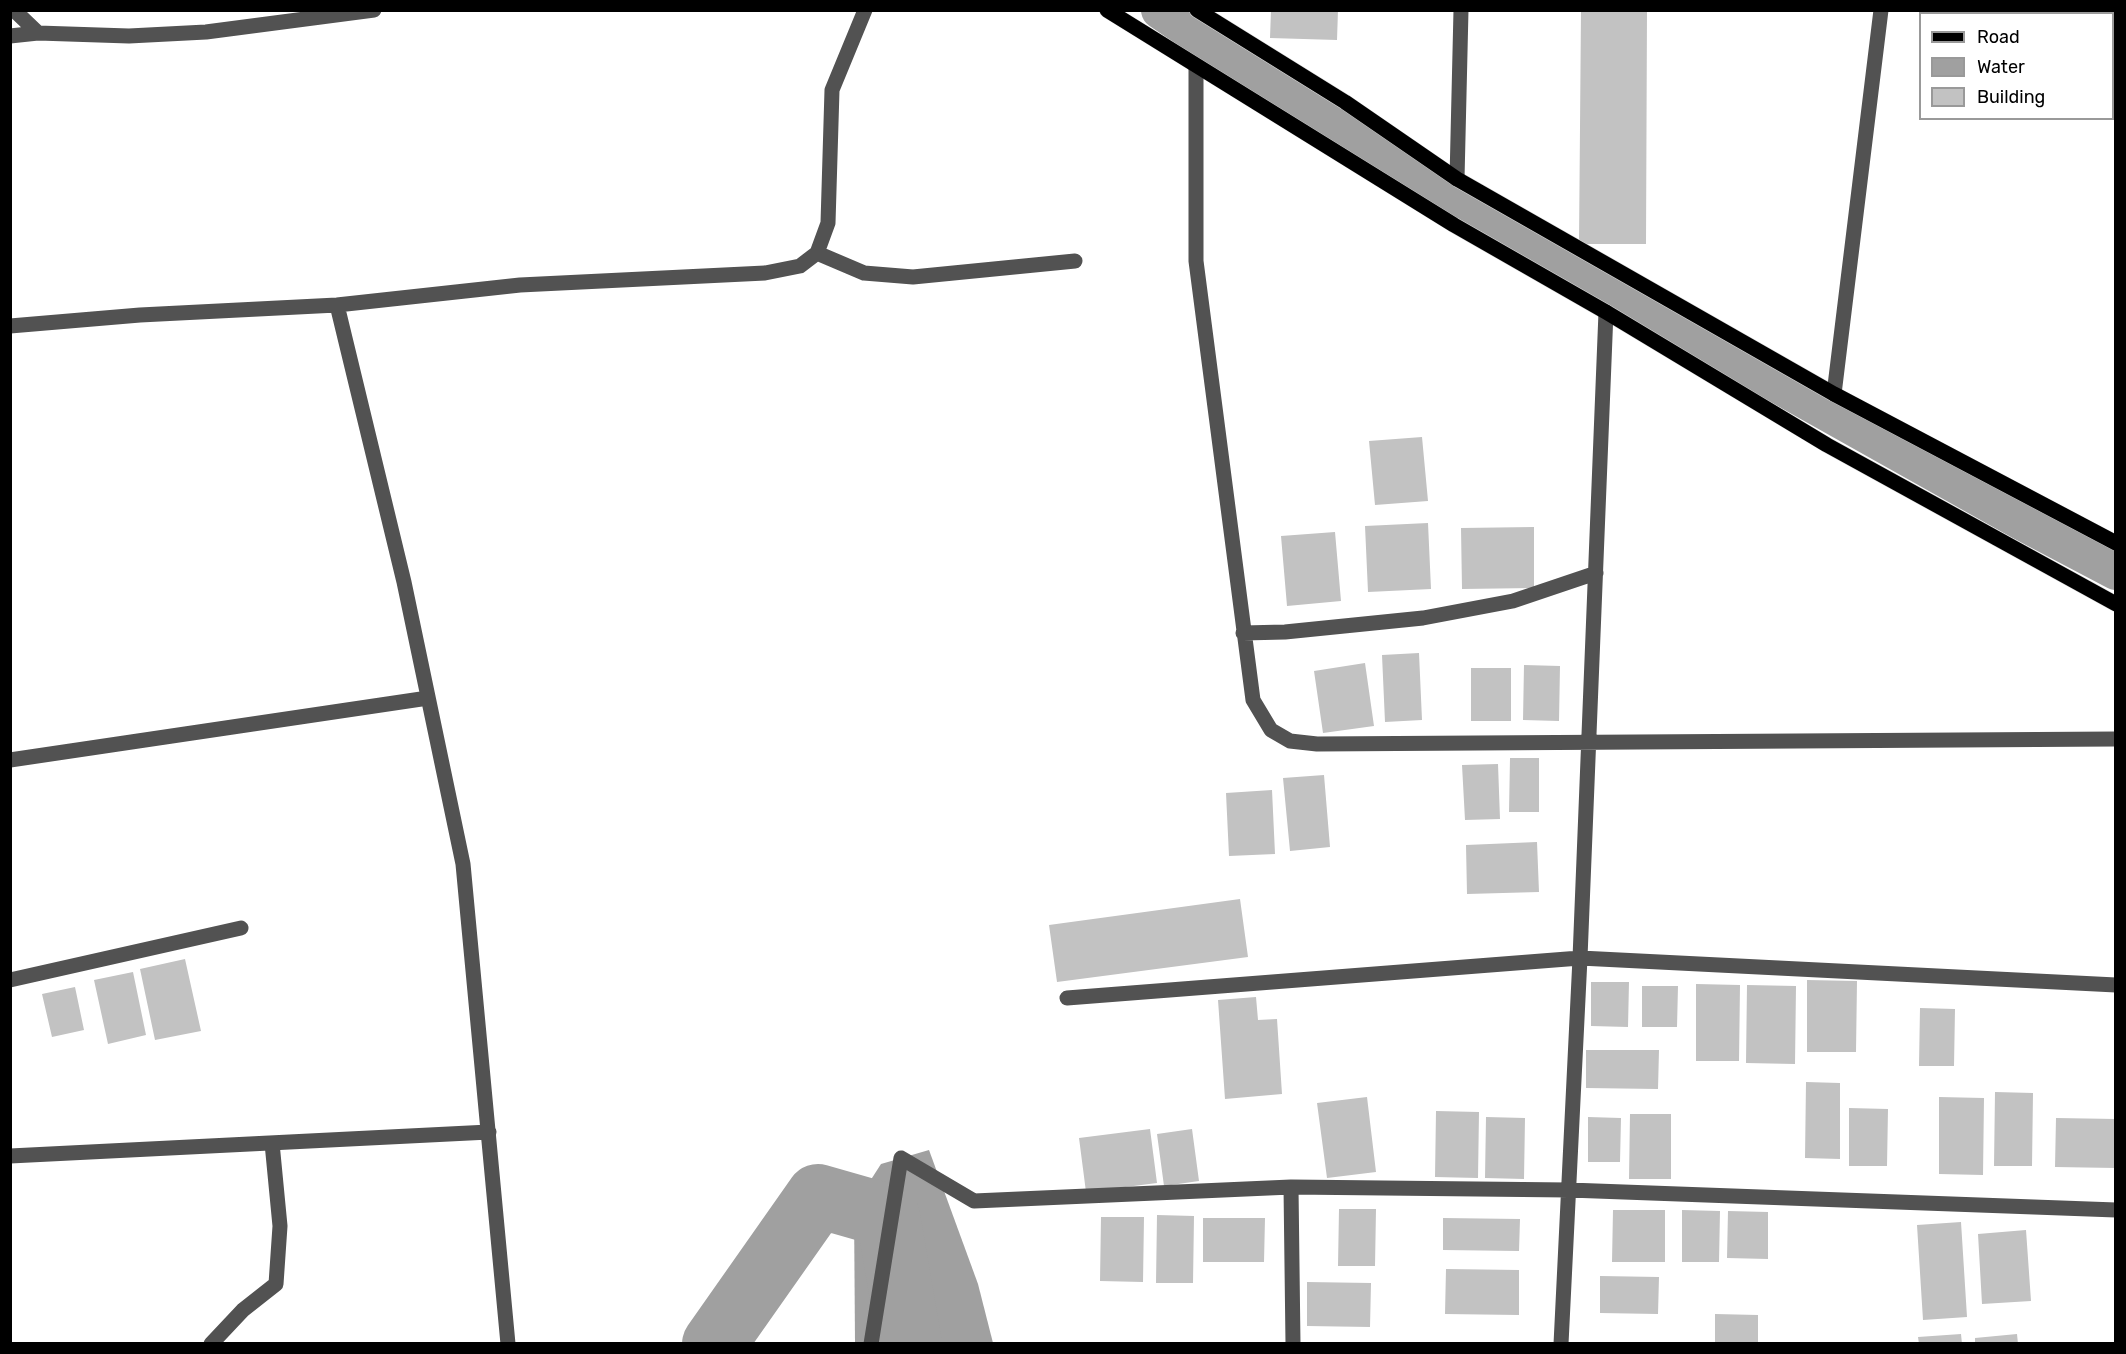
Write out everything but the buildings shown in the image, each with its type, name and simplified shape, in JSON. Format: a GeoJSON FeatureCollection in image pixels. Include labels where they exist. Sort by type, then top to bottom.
{"type":"FeatureCollection","features":[{"type":"Feature","properties":{"kind":"main road"},"geometry":{"type":"LineString","coordinates":[[1107,10],[1454,225],[1606,312],[1827,445],[2115,604]]}},
{"type":"Feature","properties":{"kind":"main road"},"geometry":{"type":"LineString","coordinates":[[1197,10],[1345,102],[1457,179],[1834,394],[2115,543]]}},
{"type":"Feature","properties":{"kind":"street"},"geometry":{"type":"LineString","coordinates":[[14,10],[38,33]]}},
{"type":"Feature","properties":{"kind":"street"},"geometry":{"type":"LineString","coordinates":[[10,36],[38,33],[129,36],[206,32],[374,10]]}},
{"type":"Feature","properties":{"kind":"street"},"geometry":{"type":"LineString","coordinates":[[10,326],[140,315],[337,305],[520,285],[765,273],[800,266],[817,253],[828,223],[832,90],[865,10]]}},
{"type":"Feature","properties":{"kind":"street"},"geometry":{"type":"LineString","coordinates":[[1457,179],[1461,10]]}},
{"type":"Feature","properties":{"kind":"street"},"geometry":{"type":"LineString","coordinates":[[1834,394],[1881,10]]}},
{"type":"Feature","properties":{"kind":"street"},"geometry":{"type":"LineString","coordinates":[[1196,66],[1196,261],[1253,700],[1270,730],[1290,741],[1317,744],[2115,739]]}},
{"type":"Feature","properties":{"kind":"street"},"geometry":{"type":"LineString","coordinates":[[817,253],[864,273],[913,277],[1075,261]]}},
{"type":"Feature","properties":{"kind":"street"},"geometry":{"type":"LineString","coordinates":[[337,305],[404,582],[463,864],[508,1344]]}},
{"type":"Feature","properties":{"kind":"street"},"geometry":{"type":"LineString","coordinates":[[1561,1344],[1580,958],[1606,312]]}},
{"type":"Feature","properties":{"kind":"street"},"geometry":{"type":"LineString","coordinates":[[1243,633],[1285,632],[1423,618],[1513,601],[1596,573]]}},
{"type":"Feature","properties":{"kind":"street"},"geometry":{"type":"LineString","coordinates":[[10,760],[428,698]]}},
{"type":"Feature","properties":{"kind":"street"},"geometry":{"type":"LineString","coordinates":[[10,980],[241,928]]}},
{"type":"Feature","properties":{"kind":"street"},"geometry":{"type":"LineString","coordinates":[[1067,998],[1580,958],[2115,985]]}},
{"type":"Feature","properties":{"kind":"street"},"geometry":{"type":"LineString","coordinates":[[10,1156],[489,1132]]}},
{"type":"Feature","properties":{"kind":"street"},"geometry":{"type":"LineString","coordinates":[[212,1344],[243,1310],[276,1284],[280,1226],[272,1143]]}},
{"type":"Feature","properties":{"kind":"street"},"geometry":{"type":"LineString","coordinates":[[871,1344],[901,1158],[974,1201],[1291,1186],[1569,1190],[2115,1210]]}},
{"type":"Feature","properties":{"kind":"street"},"geometry":{"type":"LineString","coordinates":[[1291,1186],[1293,1344]]}},
{"type":"Feature","properties":{"kind":"water"},"geometry":{"type":"Polygon","coordinates":[[[929,1150],[978,1284],[993,1343],[855,1343],[854,1206],[881,1164],[929,1150]]]}},
{"type":"Feature","properties":{"kind":"waterway"},"geometry":{"type":"LineString","coordinates":[[1160,10],[1301,106],[1715,349],[2021,521],[2116,571]]}},
{"type":"Feature","properties":{"kind":"waterway"},"geometry":{"type":"LineString","coordinates":[[714,1344],[818,1196],[888,1216],[910,1344]]}}]}
